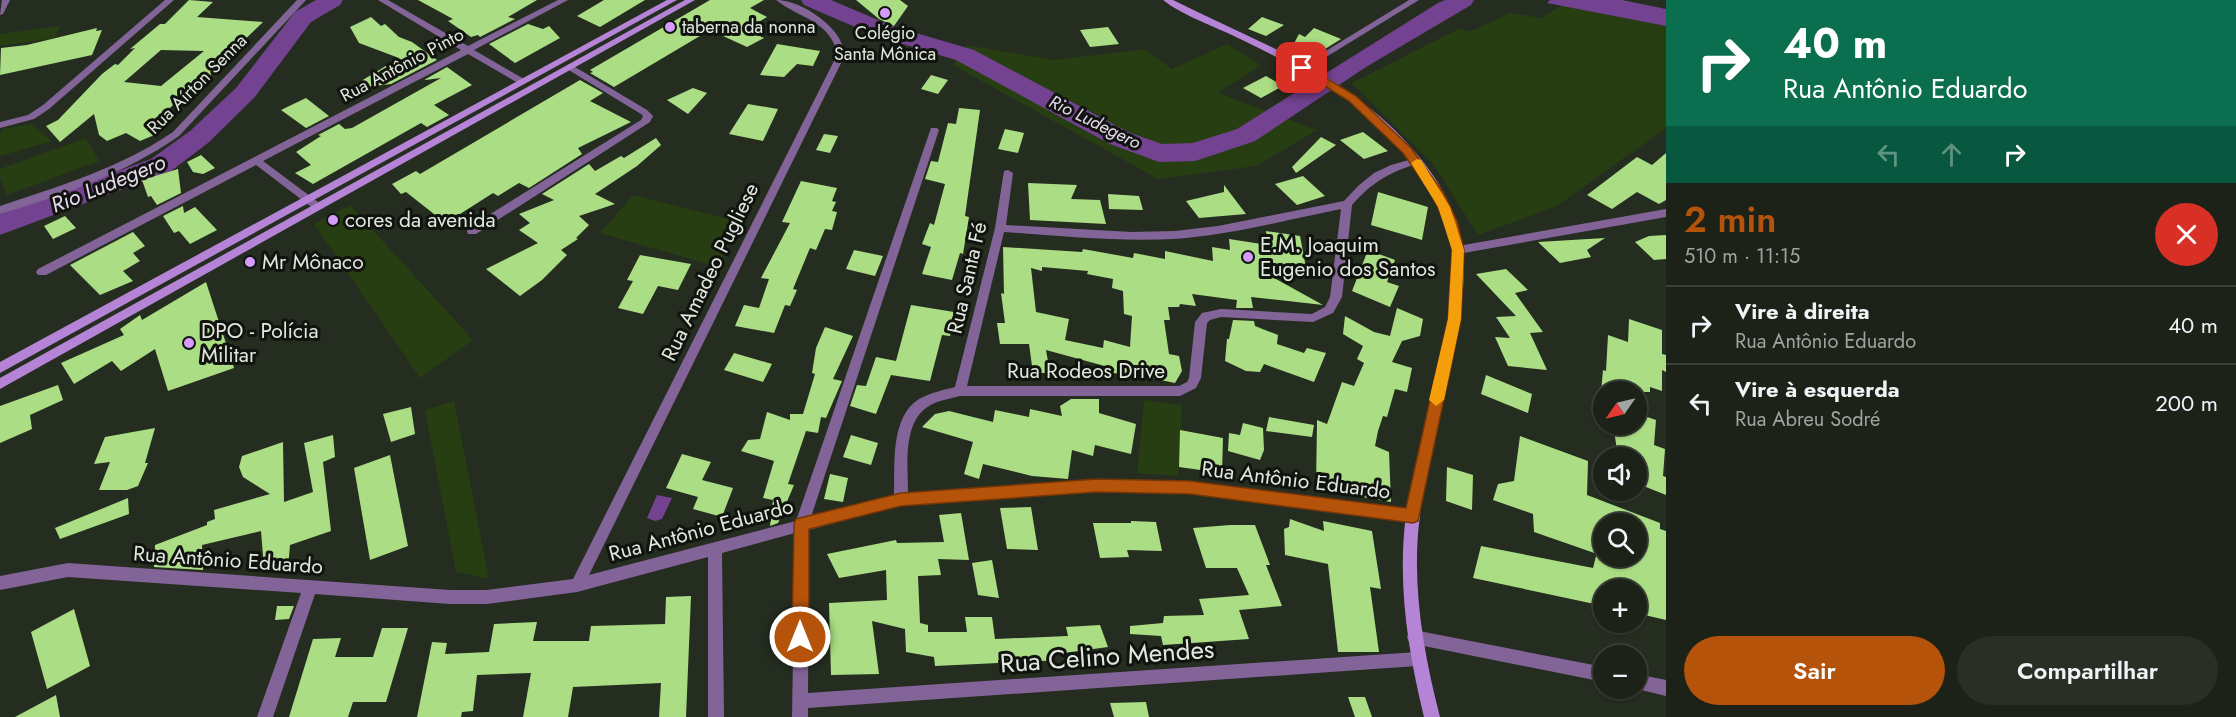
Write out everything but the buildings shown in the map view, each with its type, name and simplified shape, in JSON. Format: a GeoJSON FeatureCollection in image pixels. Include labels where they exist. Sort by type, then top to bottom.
{"type":"FeatureCollection","features":[{"type":"Feature","properties":{"kind":"main road"},"geometry":{"type":"LineString","coordinates":[[0,368],[521,81],[673,0]]}},
{"type":"Feature","properties":{"kind":"main road"},"geometry":{"type":"LineString","coordinates":[[0,384],[691,0]]}},
{"type":"Feature","properties":{"kind":"main road"},"geometry":{"type":"LineString","coordinates":[[1167,0],[1331,84],[1377,119],[1416,161],[1437,192],[1450,221],[1458,250],[1454,319],[1413,516],[1410,586],[1417,659],[1432,717]]}},
{"type":"Feature","properties":{"kind":"street"},"geometry":{"type":"LineString","coordinates":[[0,12],[6,0]]}},
{"type":"Feature","properties":{"kind":"street"},"geometry":{"type":"LineString","coordinates":[[0,125],[30,117],[46,107],[150,11],[170,0]]}},
{"type":"Feature","properties":{"kind":"street","name":"Rua Aírton Senna"},"geometry":{"type":"LineString","coordinates":[[0,210],[113,170],[161,145],[176,134],[302,0]]}},
{"type":"Feature","properties":{"kind":"street"},"geometry":{"type":"LineString","coordinates":[[382,0],[521,81]]}},
{"type":"Feature","properties":{"kind":"street","name":"Rua Antônio Pinto"},"geometry":{"type":"LineString","coordinates":[[42,272],[257,162],[466,49],[564,0]]}},
{"type":"Feature","properties":{"kind":"street","name":"Rua Amadeo Pugliese"},"geometry":{"type":"LineString","coordinates":[[577,585],[841,56],[842,47],[837,38],[815,20],[780,0]]}},
{"type":"Feature","properties":{"kind":"street"},"geometry":{"type":"LineString","coordinates":[[1302,68],[1415,0]]}},
{"type":"Feature","properties":{"kind":"street"},"geometry":{"type":"LineString","coordinates":[[472,231],[645,122],[648,116],[644,112],[570,67]]}},
{"type":"Feature","properties":{"kind":"street"},"geometry":{"type":"LineString","coordinates":[[800,709],[802,524],[934,130]]}},
{"type":"Feature","properties":{"kind":"street"},"geometry":{"type":"LineString","coordinates":[[1000,228],[1131,236],[1176,235],[1218,229],[1347,204],[1382,170],[1416,161]]}},
{"type":"Feature","properties":{"kind":"street"},"geometry":{"type":"LineString","coordinates":[[257,162],[318,207]]}},
{"type":"Feature","properties":{"kind":"street","name":"Rua Santa Fé"},"geometry":{"type":"LineString","coordinates":[[960,391],[1000,228],[1008,173]]}},
{"type":"Feature","properties":{"kind":"street","name":"Rua Rodeos Drive"},"geometry":{"type":"LineString","coordinates":[[901,499],[903,442],[909,421],[918,407],[933,398],[960,391],[1071,389],[1165,392],[1186,388],[1192,385],[1195,378],[1201,322],[1206,316],[1221,313],[1313,318],[1329,310],[1336,297],[1347,204]]}},
{"type":"Feature","properties":{"kind":"street"},"geometry":{"type":"LineString","coordinates":[[1458,250],[1666,213]]}},
{"type":"Feature","properties":{"kind":"street","name":"Rua Antônio Eduardo"},"geometry":{"type":"LineString","coordinates":[[0,583],[68,570],[450,597],[487,597],[577,585],[901,499],[1097,485],[1190,487],[1413,516]]}},
{"type":"Feature","properties":{"kind":"street"},"geometry":{"type":"LineString","coordinates":[[715,548],[716,717]]}},
{"type":"Feature","properties":{"kind":"street"},"geometry":{"type":"LineString","coordinates":[[265,717],[310,587]]}},
{"type":"Feature","properties":{"kind":"street"},"geometry":{"type":"LineString","coordinates":[[1414,637],[1593,673]]}},
{"type":"Feature","properties":{"kind":"street","name":"Rua Celino Mendes"},"geometry":{"type":"LineString","coordinates":[[800,709],[1417,659]]}},
{"type":"Feature","properties":{"kind":"street"},"geometry":{"type":"LineString","coordinates":[[1647,684],[1666,688]]}},
{"type":"Feature","properties":{"kind":"green space"},"geometry":{"type":"Polygon","coordinates":[[[1561,5],[1666,26],[1666,128],[1557,206],[1478,235],[1433,164],[1352,83],[1461,28],[1469,32],[1510,13],[1542,18],[1561,5]]]}},
{"type":"Feature","properties":{"kind":"green space"},"geometry":{"type":"Polygon","coordinates":[[[60,26],[55,38],[0,46],[0,34],[60,26]]]}},
{"type":"Feature","properties":{"kind":"green space"},"geometry":{"type":"Polygon","coordinates":[[[1227,44],[1261,65],[1218,93],[1317,130],[1256,166],[1158,179],[953,65],[966,45],[1054,60],[1145,49],[1172,69],[1227,44]]]}},
{"type":"Feature","properties":{"kind":"green space"},"geometry":{"type":"Polygon","coordinates":[[[32,124],[52,141],[0,156],[0,134],[3,129],[32,124]]]}},
{"type":"Feature","properties":{"kind":"green space"},"geometry":{"type":"Polygon","coordinates":[[[86,138],[99,161],[7,195],[0,177],[0,169],[86,138]]]}},
{"type":"Feature","properties":{"kind":"green space"},"geometry":{"type":"Polygon","coordinates":[[[633,195],[740,222],[719,267],[600,233],[633,195]]]}},
{"type":"Feature","properties":{"kind":"green space"},"geometry":{"type":"Polygon","coordinates":[[[350,205],[473,340],[420,378],[314,224],[350,205]]]}},
{"type":"Feature","properties":{"kind":"green space"},"geometry":{"type":"Polygon","coordinates":[[[1144,400],[1182,405],[1178,476],[1137,473],[1144,400]]]}},
{"type":"Feature","properties":{"kind":"green space"},"geometry":{"type":"Polygon","coordinates":[[[454,401],[489,579],[456,572],[425,410],[454,401]]]}},
{"type":"Feature","properties":{"kind":"shaded area"},"geometry":{"type":"Polygon","coordinates":[[[1550,0],[1622,0],[1666,9],[1666,26],[1547,3],[1550,0]]]}},
{"type":"Feature","properties":{"kind":"shaded area"},"geometry":{"type":"Polygon","coordinates":[[[657,495],[672,498],[662,519],[655,521],[647,518],[657,495]]]}},
{"type":"Feature","properties":{"kind":"waterway","name":"Rio Ludegero"},"geometry":{"type":"LineString","coordinates":[[0,225],[161,165],[199,137],[245,93],[303,17],[332,0]]}},
{"type":"Feature","properties":{"kind":"waterway","name":"Rio Ludegero"},"geometry":{"type":"LineString","coordinates":[[812,0],[884,31],[965,55],[1119,138],[1159,153],[1195,152],[1246,135],[1357,62],[1463,0]]}},
{"type":"Feature","properties":{"kind":"slow traffic"},"geometry":{"type":"LineString","coordinates":[[1417,163],[1437,192],[1450,221],[1458,250],[1454,319],[1436,400]]}},
{"type":"Feature","properties":{"kind":"place","name":"Colégio Santa Mônica"},"geometry":{"type":"Point","coordinates":[885,13]}},
{"type":"Feature","properties":{"kind":"place","name":"taberna da nonna"},"geometry":{"type":"Point","coordinates":[670,27]}},
{"type":"Feature","properties":{"kind":"place","name":"cores da avenida"},"geometry":{"type":"Point","coordinates":[333,220]}},
{"type":"Feature","properties":{"kind":"place","name":"E.M. Joaquim Eugenio dos Santos"},"geometry":{"type":"Point","coordinates":[1248,257]}},
{"type":"Feature","properties":{"kind":"place","name":"Mr Mônaco"},"geometry":{"type":"Point","coordinates":[250,262]}},
{"type":"Feature","properties":{"kind":"place","name":"DPO - Polícia Militar"},"geometry":{"type":"Point","coordinates":[189,343]}},
{"type":"Feature","properties":{"kind":"route"},"geometry":{"type":"LineString","coordinates":[[800,637],[802,524],[901,499],[1097,485],[1190,487],[1413,516],[1454,319],[1458,250],[1450,221],[1437,192],[1407,150],[1377,119],[1352,99],[1302,68]]}}]}
